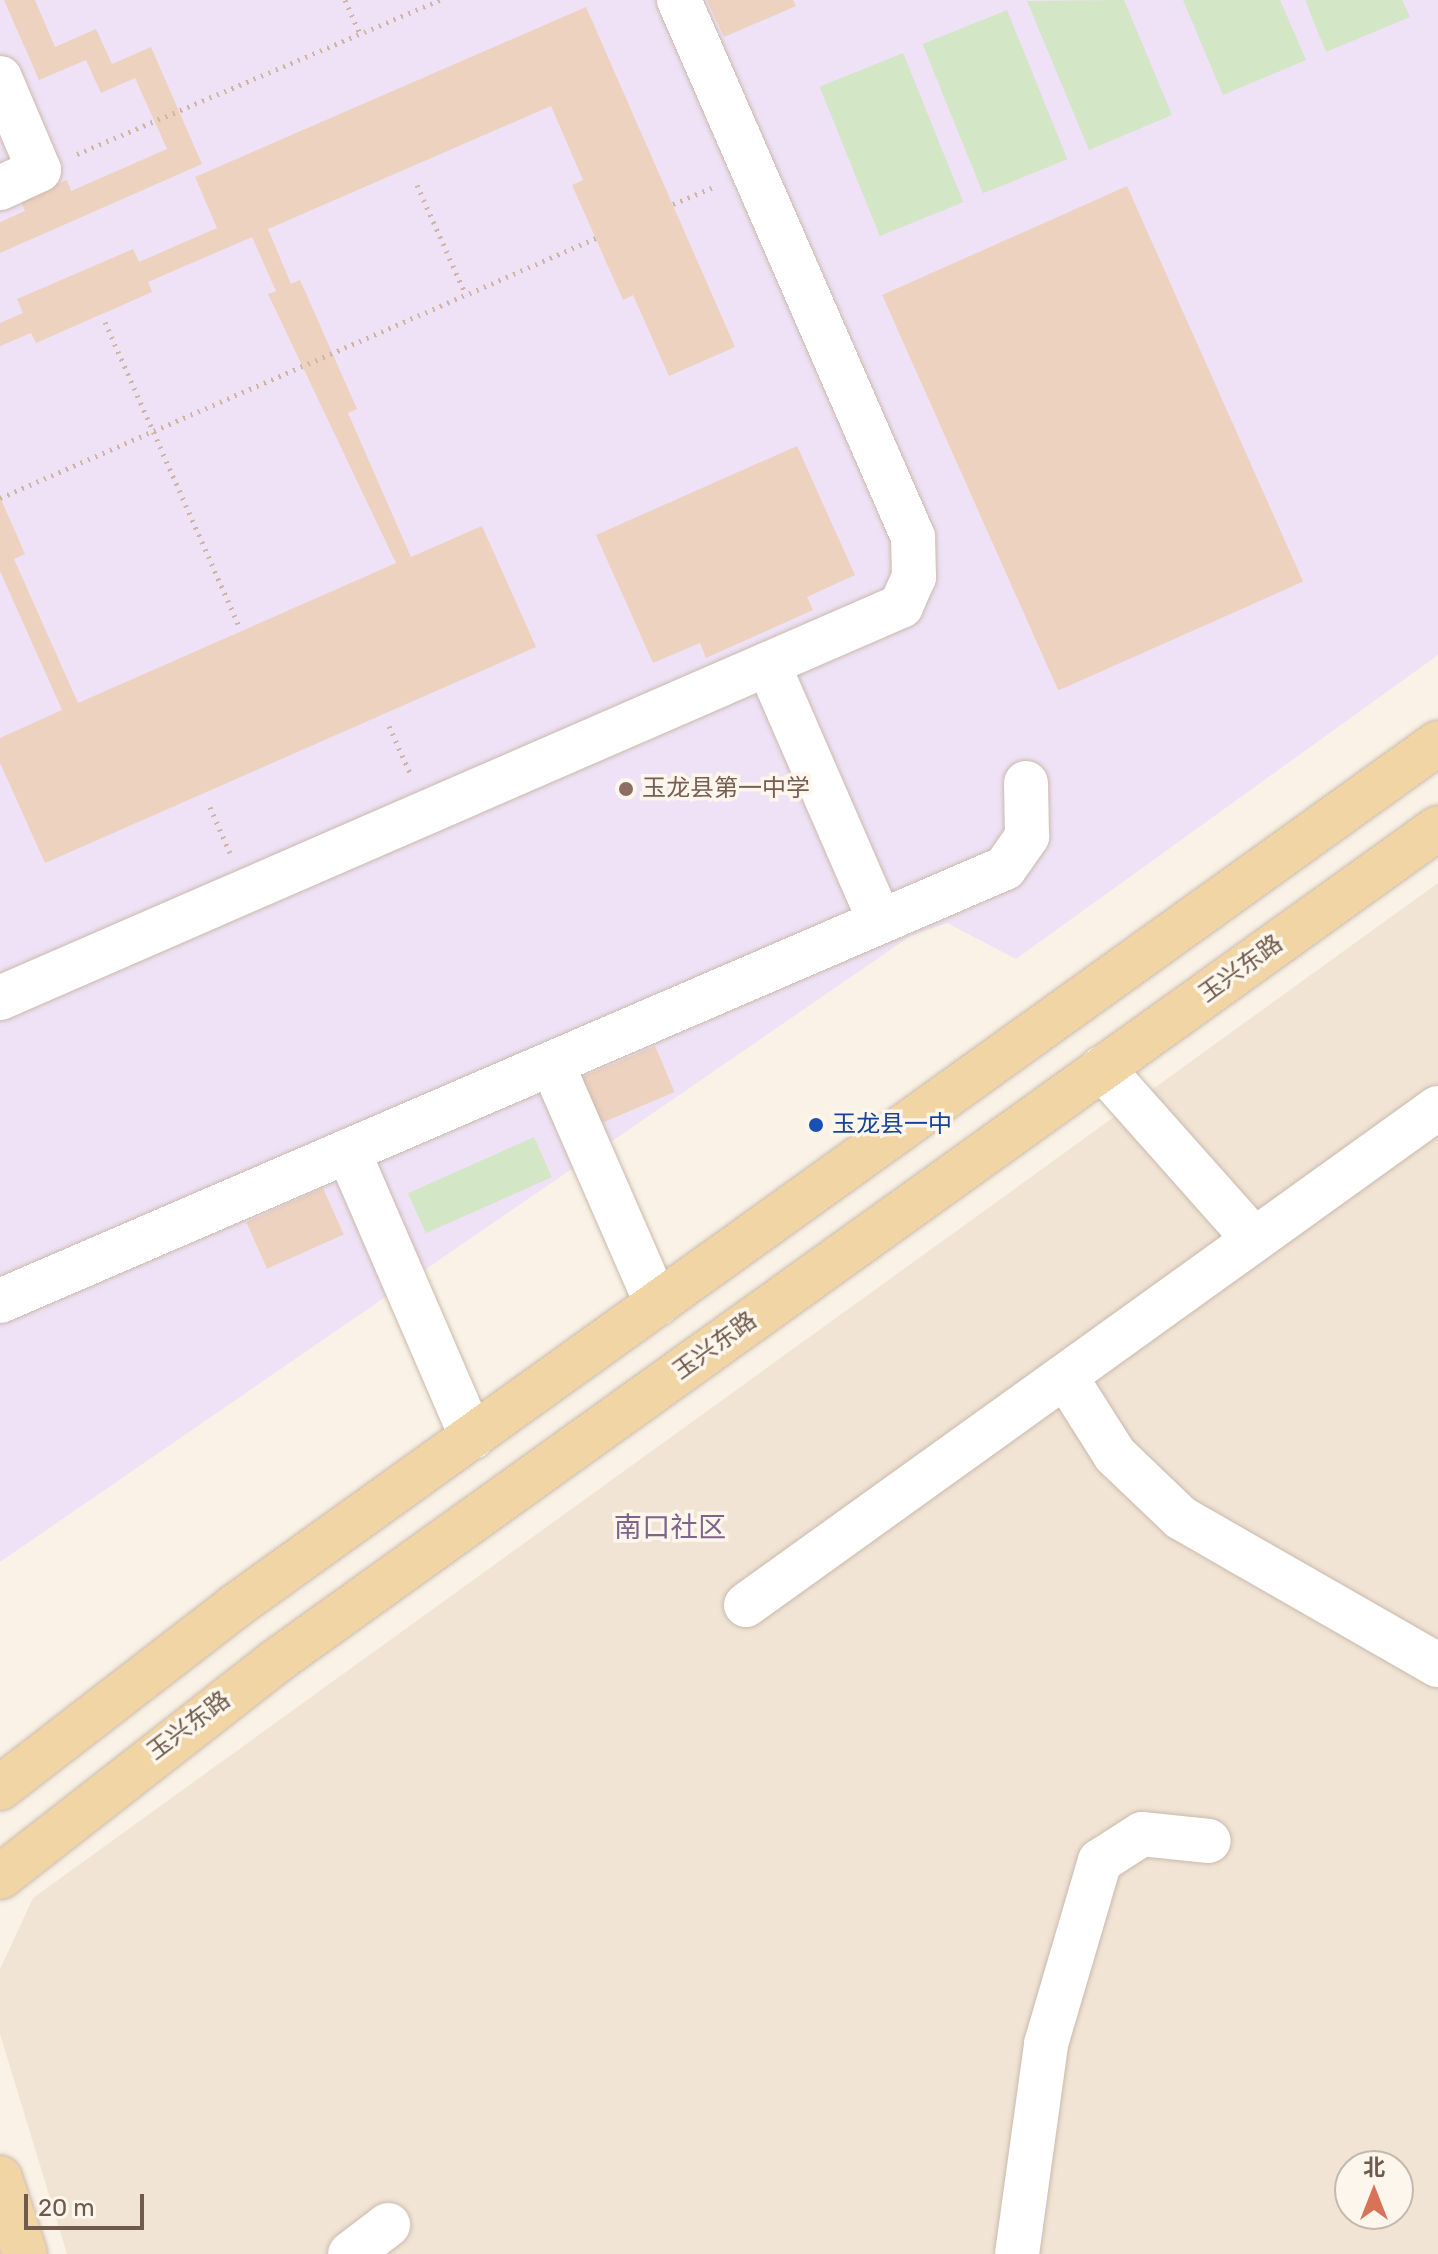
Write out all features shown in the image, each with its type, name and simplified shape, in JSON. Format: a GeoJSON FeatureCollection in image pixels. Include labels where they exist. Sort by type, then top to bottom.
{"type":"FeatureCollection","features":[{"type":"Feature","properties":{"kind":"main road"},"geometry":{"type":"LineString","coordinates":[[0,1788],[472,1437],[1438,743]]}},
{"type":"Feature","properties":{"kind":"main road","name":"玉兴东路"},"geometry":{"type":"LineString","coordinates":[[0,1877],[288,1653],[1438,828]]}},
{"type":"Feature","properties":{"kind":"main road"},"geometry":{"type":"LineString","coordinates":[[0,2178],[25,2254]]}},
{"type":"Feature","properties":{"kind":"street"},"geometry":{"type":"LineString","coordinates":[[0,998],[901,606],[916,556],[679,0]]}},
{"type":"Feature","properties":{"kind":"street"},"geometry":{"type":"LineString","coordinates":[[0,78],[39,170],[0,188]]}},
{"type":"Feature","properties":{"kind":"street"},"geometry":{"type":"LineString","coordinates":[[768,664],[880,921]]}},
{"type":"Feature","properties":{"kind":"street"},"geometry":{"type":"LineString","coordinates":[[3,1292],[348,1151],[1005,868],[1027,836],[1026,783]]}},
{"type":"Feature","properties":{"kind":"street"},"geometry":{"type":"LineString","coordinates":[[552,1064],[657,1304]]}},
{"type":"Feature","properties":{"kind":"street"},"geometry":{"type":"LineString","coordinates":[[1102,1068],[1254,1239]]}},
{"type":"Feature","properties":{"kind":"street"},"geometry":{"type":"LineString","coordinates":[[746,1605],[1438,1108]]}},
{"type":"Feature","properties":{"kind":"street"},"geometry":{"type":"LineString","coordinates":[[348,1151],[472,1437]]}},
{"type":"Feature","properties":{"kind":"street"},"geometry":{"type":"LineString","coordinates":[[1065,1376],[1115,1455],[1181,1518],[1438,1665]]}},
{"type":"Feature","properties":{"kind":"street"},"geometry":{"type":"LineString","coordinates":[[1017,2254],[1046,2044],[1100,1861],[1142,1834],[1209,1841]]}},
{"type":"Feature","properties":{"kind":"street"},"geometry":{"type":"LineString","coordinates":[[350,2254],[388,2225]]}},
{"type":"Feature","properties":{"kind":"path"},"geometry":{"type":"LineString","coordinates":[[345,0],[360,34]]}},
{"type":"Feature","properties":{"kind":"path"},"geometry":{"type":"LineString","coordinates":[[39,170],[440,0]]}},
{"type":"Feature","properties":{"kind":"path"},"geometry":{"type":"LineString","coordinates":[[417,185],[466,295]]}},
{"type":"Feature","properties":{"kind":"path"},"geometry":{"type":"LineString","coordinates":[[0,498],[596,238]]}},
{"type":"Feature","properties":{"kind":"path"},"geometry":{"type":"LineString","coordinates":[[105,322],[238,624]]}},
{"type":"Feature","properties":{"kind":"shaded area","name":"玉龙县第一中学"},"geometry":{"type":"Polygon","coordinates":[[[0,0],[1438,0],[1438,655],[1016,959],[947,923],[909,937],[0,1562],[0,0]]]}},
{"type":"Feature","properties":{"kind":"shaded area"},"geometry":{"type":"Polygon","coordinates":[[[1438,883],[1438,2254],[67,2254],[0,2034],[0,1969],[33,1898],[1438,883]]]}},
{"type":"Feature","properties":{"kind":"green space"},"geometry":{"type":"Polygon","coordinates":[[[1124,0],[1172,115],[1089,150],[1027,1],[1124,0]]]}},
{"type":"Feature","properties":{"kind":"green space"},"geometry":{"type":"Polygon","coordinates":[[[1183,0],[1280,0],[1306,60],[1223,95],[1183,0]]]}},
{"type":"Feature","properties":{"kind":"green space"},"geometry":{"type":"Polygon","coordinates":[[[1305,0],[1402,0],[1410,17],[1326,52],[1305,0]]]}},
{"type":"Feature","properties":{"kind":"green space"},"geometry":{"type":"Polygon","coordinates":[[[1007,10],[1067,159],[983,193],[923,44],[1007,10]]]}},
{"type":"Feature","properties":{"kind":"green space"},"geometry":{"type":"Polygon","coordinates":[[[903,53],[963,202],[880,236],[820,87],[903,53]]]}},
{"type":"Feature","properties":{"kind":"green space"},"geometry":{"type":"Polygon","coordinates":[[[534,1137],[552,1177],[426,1233],[408,1193],[534,1137]]]}},
{"type":"Feature","properties":{"kind":"building"},"geometry":{"type":"Polygon","coordinates":[[[4,0],[35,0],[55,47],[96,29],[112,64],[151,47],[202,164],[0,253],[0,222],[25,211],[20,200],[67,180],[71,191],[167,149],[135,78],[101,93],[86,60],[39,80],[4,0]]]}},
{"type":"Feature","properties":{"kind":"building"},"geometry":{"type":"Polygon","coordinates":[[[707,0],[793,0],[796,6],[724,37],[707,0]]]}},
{"type":"Feature","properties":{"kind":"building"},"geometry":{"type":"Polygon","coordinates":[[[586,7],[735,347],[669,376],[633,295],[623,300],[572,185],[583,180],[551,106],[268,229],[291,284],[300,280],[357,409],[348,413],[411,557],[482,526],[536,647],[45,863],[0,763],[0,738],[62,710],[0,571],[0,497],[25,554],[14,559],[78,703],[396,563],[268,294],[276,291],[252,237],[148,282],[152,292],[36,343],[31,333],[0,346],[0,323],[23,313],[17,299],[133,249],[139,262],[217,228],[195,177],[586,7]]]}},
{"type":"Feature","properties":{"kind":"building"},"geometry":{"type":"Polygon","coordinates":[[[1127,186],[1303,582],[1058,691],[882,295],[1127,186]]]}},
{"type":"Feature","properties":{"kind":"building"},"geometry":{"type":"Polygon","coordinates":[[[797,446],[855,575],[807,597],[813,610],[706,658],[700,643],[653,663],[596,535],[797,446]]]}},
{"type":"Feature","properties":{"kind":"building"},"geometry":{"type":"Polygon","coordinates":[[[655,1046],[675,1092],[596,1125],[577,1079],[655,1046]]]}},
{"type":"Feature","properties":{"kind":"building"},"geometry":{"type":"Polygon","coordinates":[[[323,1188],[344,1235],[267,1269],[246,1222],[323,1188]]]}},
{"type":"Feature","properties":{"kind":"place","name":"玉龙县第一中学"},"geometry":{"type":"Point","coordinates":[626,789]}},
{"type":"Feature","properties":{"kind":"place","name":"玉龙县一中"},"geometry":{"type":"Point","coordinates":[816,1125]}},
{"type":"Feature","properties":{"kind":"district","name":"南口社区"},"geometry":{"type":"Point","coordinates":[670,1528]}}]}
